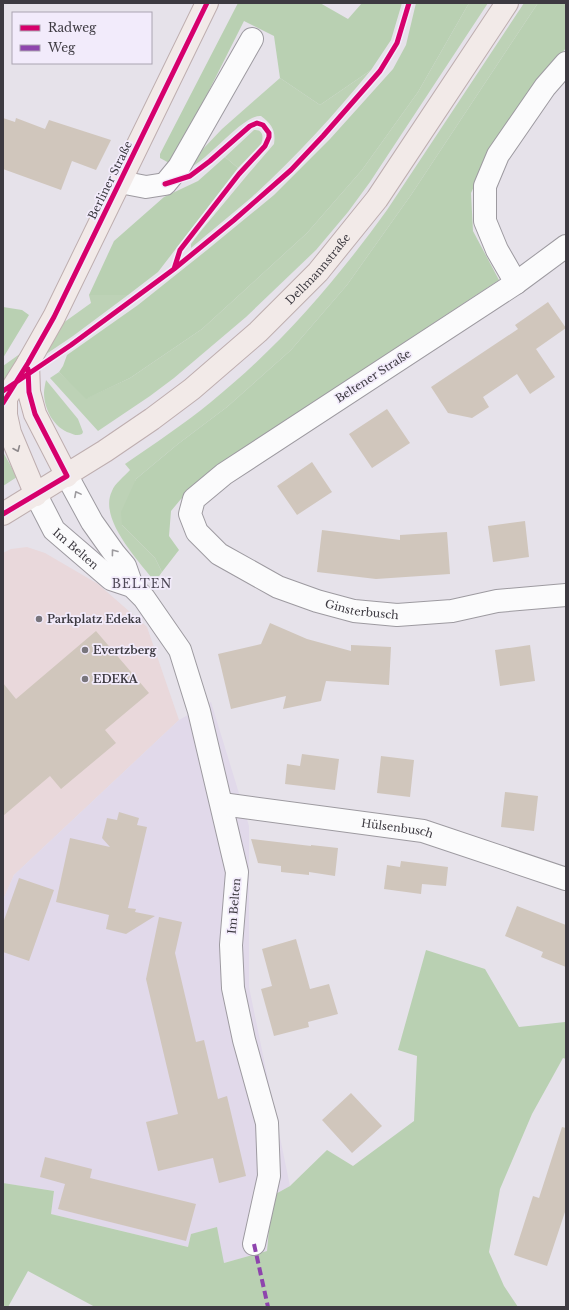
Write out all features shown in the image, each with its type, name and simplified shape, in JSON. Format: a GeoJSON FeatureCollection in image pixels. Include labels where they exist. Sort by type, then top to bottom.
{"type":"FeatureCollection","features":[{"type":"Feature","properties":{"kind":"main road","name":"Berliner Straße"},"geometry":{"type":"LineString","coordinates":[[36,495],[10,433],[4,400],[28,363],[54,317],[207,3]]}},
{"type":"Feature","properties":{"kind":"main road","name":"Dellmannstraße"},"geometry":{"type":"LineString","coordinates":[[3,514],[67,476],[152,419],[192,389],[258,332],[318,272],[377,199],[506,3]]}},
{"type":"Feature","properties":{"kind":"main road","name":"Berliner Straße"},"geometry":{"type":"LineString","coordinates":[[28,363],[28,392],[35,414],[67,476]]}},
{"type":"Feature","properties":{"kind":"street"},"geometry":{"type":"LineString","coordinates":[[120,182],[146,187],[165,184],[179,166],[252,39]]}},
{"type":"Feature","properties":{"kind":"street"},"geometry":{"type":"LineString","coordinates":[[516,283],[497,250],[485,221],[485,186],[498,155],[545,87],[566,63]]}},
{"type":"Feature","properties":{"kind":"street","name":"Beltener Straße"},"geometry":{"type":"LineString","coordinates":[[190,514],[194,499],[224,474],[516,283],[566,246]]}},
{"type":"Feature","properties":{"kind":"street","name":"Im Belten"},"geometry":{"type":"LineString","coordinates":[[67,476],[90,518],[114,553],[125,566],[132,586]]}},
{"type":"Feature","properties":{"kind":"street","name":"Im Belten"},"geometry":{"type":"LineString","coordinates":[[36,495],[54,530],[111,578],[132,586],[144,598],[180,650],[199,711],[237,872],[231,945],[233,988],[244,1040],[267,1123],[269,1176],[254,1244]]}},
{"type":"Feature","properties":{"kind":"street","name":"Ginsterbusch"},"geometry":{"type":"LineString","coordinates":[[190,514],[197,532],[219,554],[278,586],[317,601],[354,611],[398,615],[452,611],[497,601],[566,595]]}},
{"type":"Feature","properties":{"kind":"street","name":"Hülsenbusch"},"geometry":{"type":"LineString","coordinates":[[222,804],[423,831],[566,879]]}},
{"type":"Feature","properties":{"kind":"shaded area"},"geometry":{"type":"Polygon","coordinates":[[[27,547],[45,553],[98,584],[147,627],[179,720],[14,875],[3,900],[3,553],[11,549],[27,547]]]}},
{"type":"Feature","properties":{"kind":"shaded area"},"geometry":{"type":"Polygon","coordinates":[[[211,702],[249,826],[249,987],[290,1186],[272,1196],[267,1251],[224,1263],[191,1234],[188,1247],[51,1214],[54,1191],[3,1183],[3,900],[14,875],[179,720],[211,702]]]}},
{"type":"Feature","properties":{"kind":"green space"},"geometry":{"type":"Polygon","coordinates":[[[238,3],[320,3],[348,19],[362,3],[402,3],[391,40],[371,70],[320,105],[280,78],[274,36],[244,21],[171,164],[160,158],[160,154],[238,3]]]}},
{"type":"Feature","properties":{"kind":"green space"},"geometry":{"type":"Polygon","coordinates":[[[416,3],[469,3],[418,92],[362,170],[307,233],[202,329],[130,378],[86,399],[59,372],[67,355],[138,305],[274,195],[330,139],[393,69],[406,45],[416,3]]]}},
{"type":"Feature","properties":{"kind":"green space"},"geometry":{"type":"Polygon","coordinates":[[[469,3],[488,3],[370,182],[348,212],[316,250],[246,317],[174,378],[98,431],[50,378],[59,372],[87,398],[130,378],[202,329],[307,233],[362,170],[418,92],[469,3]]]}},
{"type":"Feature","properties":{"kind":"green space"},"geometry":{"type":"Polygon","coordinates":[[[524,3],[538,3],[411,195],[347,285],[291,350],[227,407],[178,444],[136,479],[122,525],[155,558],[162,572],[155,582],[122,539],[115,527],[111,514],[109,502],[113,488],[130,470],[125,464],[169,434],[236,381],[283,336],[327,287],[387,210],[524,3]]]}},
{"type":"Feature","properties":{"kind":"green space"},"geometry":{"type":"Polygon","coordinates":[[[538,3],[566,3],[566,48],[539,81],[488,157],[471,193],[473,231],[499,280],[235,454],[181,499],[171,511],[169,536],[179,550],[162,572],[155,558],[122,525],[121,512],[136,479],[178,444],[227,407],[291,350],[347,285],[411,195],[538,3]]]}},
{"type":"Feature","properties":{"kind":"green space"},"geometry":{"type":"Polygon","coordinates":[[[371,70],[328,120],[284,167],[252,197],[191,248],[191,244],[200,232],[274,144],[274,132],[268,122],[261,116],[253,118],[234,131],[191,168],[181,172],[222,129],[280,78],[320,105],[371,70]]]}},
{"type":"Feature","properties":{"kind":"green space"},"geometry":{"type":"Polygon","coordinates":[[[254,130],[261,132],[262,134],[261,144],[238,168],[225,157],[254,130]]]}},
{"type":"Feature","properties":{"kind":"green space"},"geometry":{"type":"Polygon","coordinates":[[[225,157],[238,168],[158,272],[128,295],[89,295],[114,241],[164,197],[198,181],[225,157]]]}},
{"type":"Feature","properties":{"kind":"green space"},"geometry":{"type":"Polygon","coordinates":[[[89,295],[128,295],[73,336],[3,383],[3,366],[91,303],[89,295]]]}},
{"type":"Feature","properties":{"kind":"green space"},"geometry":{"type":"Polygon","coordinates":[[[3,307],[22,310],[29,315],[3,358],[3,307]]]}},
{"type":"Feature","properties":{"kind":"green space"},"geometry":{"type":"Polygon","coordinates":[[[46,380],[78,419],[83,432],[82,434],[74,435],[64,431],[51,417],[44,399],[46,380]]]}},
{"type":"Feature","properties":{"kind":"green space"},"geometry":{"type":"Polygon","coordinates":[[[3,452],[17,477],[3,486],[3,452]]]}},
{"type":"Feature","properties":{"kind":"green space"},"geometry":{"type":"Polygon","coordinates":[[[426,950],[485,969],[519,1027],[565,1022],[566,1018],[566,1059],[563,1058],[532,1114],[500,1189],[489,1252],[504,1286],[518,1307],[95,1307],[28,1271],[8,1307],[3,1307],[3,1183],[54,1191],[51,1214],[188,1247],[191,1234],[217,1227],[224,1263],[267,1251],[272,1196],[290,1186],[327,1150],[353,1166],[414,1121],[417,1056],[398,1050],[426,950]]]}},
{"type":"Feature","properties":{"kind":"building"},"geometry":{"type":"Polygon","coordinates":[[[3,118],[15,122],[16,118],[45,129],[49,120],[111,140],[96,170],[72,161],[61,190],[3,169],[3,118]]]}},
{"type":"Feature","properties":{"kind":"building"},"geometry":{"type":"Polygon","coordinates":[[[548,302],[566,328],[536,349],[555,377],[530,394],[517,374],[483,397],[489,407],[472,418],[448,413],[431,387],[518,329],[515,325],[548,302]]]}},
{"type":"Feature","properties":{"kind":"building"},"geometry":{"type":"Polygon","coordinates":[[[387,409],[410,443],[372,468],[349,434],[387,409]]]}},
{"type":"Feature","properties":{"kind":"building"},"geometry":{"type":"Polygon","coordinates":[[[312,462],[332,492],[297,515],[277,486],[312,462]]]}},
{"type":"Feature","properties":{"kind":"building"},"geometry":{"type":"Polygon","coordinates":[[[525,521],[529,557],[493,562],[488,526],[525,521]]]}},
{"type":"Feature","properties":{"kind":"building"},"geometry":{"type":"Polygon","coordinates":[[[322,530],[400,540],[400,535],[447,532],[450,574],[376,579],[317,572],[322,530]]]}},
{"type":"Feature","properties":{"kind":"building"},"geometry":{"type":"Polygon","coordinates":[[[270,623],[307,639],[351,651],[351,645],[391,647],[389,685],[326,681],[321,701],[283,709],[286,696],[231,709],[218,654],[261,644],[270,623]]]}},
{"type":"Feature","properties":{"kind":"building"},"geometry":{"type":"Polygon","coordinates":[[[96,631],[149,693],[105,730],[116,743],[61,789],[50,776],[3,816],[3,683],[16,699],[96,631]]]}},
{"type":"Feature","properties":{"kind":"building"},"geometry":{"type":"Polygon","coordinates":[[[530,645],[535,681],[500,686],[495,650],[530,645]]]}},
{"type":"Feature","properties":{"kind":"building"},"geometry":{"type":"Polygon","coordinates":[[[302,754],[339,759],[335,790],[285,784],[287,764],[300,766],[302,754]]]}},
{"type":"Feature","properties":{"kind":"building"},"geometry":{"type":"Polygon","coordinates":[[[381,756],[414,760],[410,797],[377,793],[381,756]]]}},
{"type":"Feature","properties":{"kind":"building"},"geometry":{"type":"Polygon","coordinates":[[[505,792],[538,796],[534,831],[501,827],[505,792]]]}},
{"type":"Feature","properties":{"kind":"building"},"geometry":{"type":"Polygon","coordinates":[[[119,812],[139,818],[137,825],[147,827],[128,908],[136,909],[135,912],[155,916],[126,934],[106,929],[109,915],[56,902],[70,838],[110,847],[102,838],[107,818],[117,820],[119,812]]]}},
{"type":"Feature","properties":{"kind":"building"},"geometry":{"type":"Polygon","coordinates":[[[251,839],[338,848],[335,876],[309,872],[309,875],[281,872],[281,866],[258,863],[251,839]]]}},
{"type":"Feature","properties":{"kind":"building"},"geometry":{"type":"Polygon","coordinates":[[[401,861],[448,867],[446,886],[422,884],[421,894],[384,889],[387,865],[400,867],[401,861]]]}},
{"type":"Feature","properties":{"kind":"building"},"geometry":{"type":"Polygon","coordinates":[[[19,878],[54,890],[29,961],[3,952],[3,923],[19,878]]]}},
{"type":"Feature","properties":{"kind":"building"},"geometry":{"type":"Polygon","coordinates":[[[517,906],[566,925],[566,967],[541,957],[543,952],[505,936],[517,906]]]}},
{"type":"Feature","properties":{"kind":"building"},"geometry":{"type":"Polygon","coordinates":[[[159,917],[182,922],[175,953],[196,1042],[204,1040],[218,1099],[227,1096],[246,1176],[219,1183],[213,1158],[158,1171],[146,1122],[178,1114],[146,979],[159,917]]]}},
{"type":"Feature","properties":{"kind":"building"},"geometry":{"type":"Polygon","coordinates":[[[296,939],[310,989],[329,984],[338,1014],[308,1022],[309,1027],[274,1036],[261,989],[272,986],[262,949],[296,939]]]}},
{"type":"Feature","properties":{"kind":"building"},"geometry":{"type":"Polygon","coordinates":[[[351,1093],[382,1126],[352,1153],[322,1120],[351,1093]]]}},
{"type":"Feature","properties":{"kind":"building"},"geometry":{"type":"Polygon","coordinates":[[[562,1127],[566,1128],[566,1209],[547,1266],[514,1255],[533,1196],[539,1198],[562,1127]]]}},
{"type":"Feature","properties":{"kind":"building"},"geometry":{"type":"Polygon","coordinates":[[[45,1157],[92,1169],[90,1178],[196,1204],[186,1241],[58,1209],[65,1184],[40,1177],[45,1157]]]}},
{"type":"Feature","properties":{"kind":"marked path"},"geometry":{"type":"LineString","coordinates":[[254,1244],[268,1307]]}},
{"type":"Feature","properties":{"kind":"cycle path"},"geometry":{"type":"LineString","coordinates":[[3,403],[54,317],[207,3]]}},
{"type":"Feature","properties":{"kind":"cycle path"},"geometry":{"type":"LineString","coordinates":[[3,391],[71,345],[174,269],[234,220],[291,170],[380,71],[397,43],[409,3]]}},
{"type":"Feature","properties":{"kind":"cycle path"},"geometry":{"type":"LineString","coordinates":[[165,184],[190,176],[210,161],[250,126],[257,123],[263,125],[269,133],[265,146],[239,174],[180,250],[174,269]]}},
{"type":"Feature","properties":{"kind":"cycle path"},"geometry":{"type":"LineString","coordinates":[[3,514],[67,476],[35,414],[29,392],[28,369]]}},
{"type":"Feature","properties":{"kind":"place","name":"Parkplatz Edeka"},"geometry":{"type":"Point","coordinates":[39,619]}},
{"type":"Feature","properties":{"kind":"place","name":"Evertzberg"},"geometry":{"type":"Point","coordinates":[85,650]}},
{"type":"Feature","properties":{"kind":"place","name":"EDEKA"},"geometry":{"type":"Point","coordinates":[85,679]}},
{"type":"Feature","properties":{"kind":"district","name":"BELTEN"},"geometry":{"type":"Point","coordinates":[142,583]}}]}
